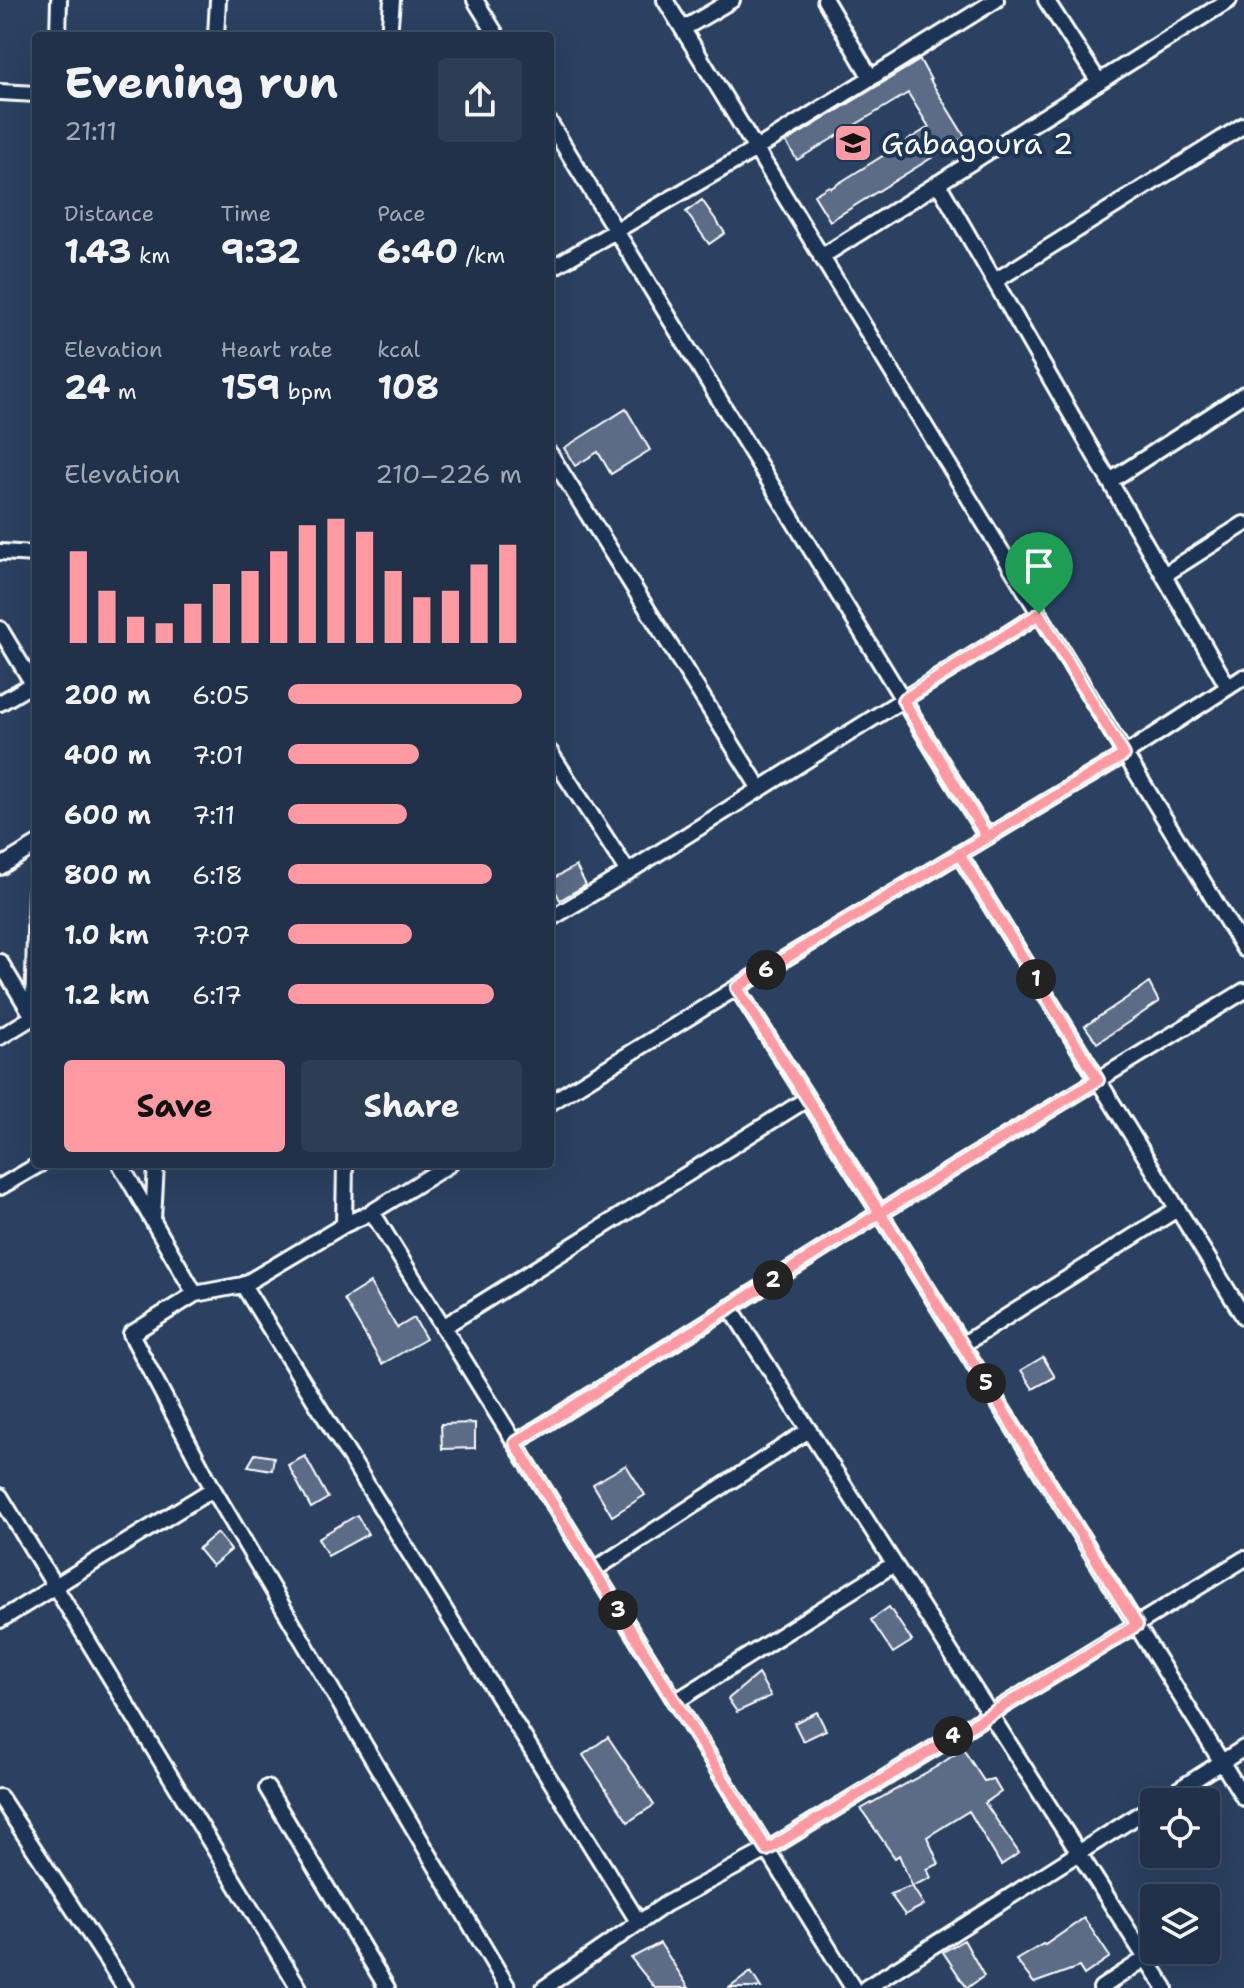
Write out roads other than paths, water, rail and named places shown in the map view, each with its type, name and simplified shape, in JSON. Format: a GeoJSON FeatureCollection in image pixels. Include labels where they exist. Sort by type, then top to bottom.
{"type":"FeatureCollection","features":[{"type":"Feature","properties":{"kind":"street"},"geometry":{"type":"LineString","coordinates":[[58,32],[59,0]]}},
{"type":"Feature","properties":{"kind":"street"},"geometry":{"type":"LineString","coordinates":[[216,32],[218,0]]}},
{"type":"Feature","properties":{"kind":"street"},"geometry":{"type":"LineString","coordinates":[[389,32],[392,0]]}},
{"type":"Feature","properties":{"kind":"street"},"geometry":{"type":"LineString","coordinates":[[475,0],[495,32]]}},
{"type":"Feature","properties":{"kind":"street"},"geometry":{"type":"LineString","coordinates":[[665,0],[1244,949]]}},
{"type":"Feature","properties":{"kind":"street"},"geometry":{"type":"LineString","coordinates":[[683,29],[732,0]]}},
{"type":"Feature","properties":{"kind":"street"},"geometry":{"type":"LineString","coordinates":[[825,0],[871,78]]}},
{"type":"Feature","properties":{"kind":"street"},"geometry":{"type":"LineString","coordinates":[[554,267],[756,149],[996,0]]}},
{"type":"Feature","properties":{"kind":"street"},"geometry":{"type":"LineString","coordinates":[[1046,0],[1099,82]]}},
{"type":"Feature","properties":{"kind":"street"},"geometry":{"type":"LineString","coordinates":[[821,257],[1229,0]]}},
{"type":"Feature","properties":{"kind":"street"},"geometry":{"type":"LineString","coordinates":[[0,92],[32,94]]}},
{"type":"Feature","properties":{"kind":"street"},"geometry":{"type":"LineString","coordinates":[[995,281],[1244,125]]}},
{"type":"Feature","properties":{"kind":"street"},"geometry":{"type":"LineString","coordinates":[[554,130],[987,837]]}},
{"type":"Feature","properties":{"kind":"street"},"geometry":{"type":"LineString","coordinates":[[938,183],[1228,687]]}},
{"type":"Feature","properties":{"kind":"street"},"geometry":{"type":"LineString","coordinates":[[1110,481],[1244,394]]}},
{"type":"Feature","properties":{"kind":"street"},"geometry":{"type":"LineString","coordinates":[[554,460],[760,789]]}},
{"type":"Feature","properties":{"kind":"street"},"geometry":{"type":"LineString","coordinates":[[1164,575],[1244,524]]}},
{"type":"Feature","properties":{"kind":"street"},"geometry":{"type":"LineString","coordinates":[[0,552],[32,554]]}},
{"type":"Feature","properties":{"kind":"street"},"geometry":{"type":"LineString","coordinates":[[554,917],[1039,614]]}},
{"type":"Feature","properties":{"kind":"street"},"geometry":{"type":"LineString","coordinates":[[0,629],[32,680]]}},
{"type":"Feature","properties":{"kind":"street"},"geometry":{"type":"LineString","coordinates":[[554,1101],[1124,755],[1244,677]]}},
{"type":"Feature","properties":{"kind":"street"},"geometry":{"type":"LineString","coordinates":[[0,703],[32,684]]}},
{"type":"Feature","properties":{"kind":"street"},"geometry":{"type":"LineString","coordinates":[[554,758],[628,872]]}},
{"type":"Feature","properties":{"kind":"street"},"geometry":{"type":"LineString","coordinates":[[0,867],[32,847]]}},
{"type":"Feature","properties":{"kind":"street"},"geometry":{"type":"LineString","coordinates":[[959,854],[1244,1317]]}},
{"type":"Feature","properties":{"kind":"street"},"geometry":{"type":"LineString","coordinates":[[0,962],[32,1017]]}},
{"type":"Feature","properties":{"kind":"street"},"geometry":{"type":"LineString","coordinates":[[737,988],[1244,1798]]}},
{"type":"Feature","properties":{"kind":"street"},"geometry":{"type":"LineString","coordinates":[[515,1443],[880,1213],[1244,991]]}},
{"type":"Feature","properties":{"kind":"street"},"geometry":{"type":"LineString","coordinates":[[0,1037],[32,1021]]}},
{"type":"Feature","properties":{"kind":"street"},"geometry":{"type":"LineString","coordinates":[[443,1327],[807,1099]]}},
{"type":"Feature","properties":{"kind":"street"},"geometry":{"type":"LineString","coordinates":[[0,1187],[33,1168]]}},
{"type":"Feature","properties":{"kind":"street"},"geometry":{"type":"LineString","coordinates":[[122,1168],[195,1294]]}},
{"type":"Feature","properties":{"kind":"street"},"geometry":{"type":"LineString","coordinates":[[153,1220],[156,1168]]}},
{"type":"Feature","properties":{"kind":"street"},"geometry":{"type":"LineString","coordinates":[[344,1225],[345,1168]]}},
{"type":"Feature","properties":{"kind":"street"},"geometry":{"type":"LineString","coordinates":[[444,1168],[243,1285],[195,1294],[131,1334],[213,1489],[508,1988]]}},
{"type":"Feature","properties":{"kind":"street"},"geometry":{"type":"LineString","coordinates":[[962,1345],[1177,1209]]}},
{"type":"Feature","properties":{"kind":"street"},"geometry":{"type":"LineString","coordinates":[[372,1212],[853,1988]]}},
{"type":"Feature","properties":{"kind":"street"},"geometry":{"type":"LineString","coordinates":[[243,1285],[639,1923]]}},
{"type":"Feature","properties":{"kind":"street"},"geometry":{"type":"LineString","coordinates":[[730,1307],[1140,1949]]}},
{"type":"Feature","properties":{"kind":"street"},"geometry":{"type":"LineString","coordinates":[[594,1570],[809,1430]]}},
{"type":"Feature","properties":{"kind":"street"},"geometry":{"type":"LineString","coordinates":[[0,1620],[213,1489]]}},
{"type":"Feature","properties":{"kind":"street"},"geometry":{"type":"LineString","coordinates":[[0,1496],[299,1988]]}},
{"type":"Feature","properties":{"kind":"street"},"geometry":{"type":"LineString","coordinates":[[544,1988],[666,1904],[767,1850],[1244,1559]]}},
{"type":"Feature","properties":{"kind":"street"},"geometry":{"type":"LineString","coordinates":[[675,1702],[894,1564]]}},
{"type":"Feature","properties":{"kind":"street"},"geometry":{"type":"LineString","coordinates":[[1181,1788],[1244,1748]]}},
{"type":"Feature","properties":{"kind":"street"},"geometry":{"type":"LineString","coordinates":[[267,1788],[387,1988]]}},
{"type":"Feature","properties":{"kind":"street"},"geometry":{"type":"LineString","coordinates":[[0,1797],[125,1988]]}},
{"type":"Feature","properties":{"kind":"street"},"geometry":{"type":"LineString","coordinates":[[866,1988],[1140,1814]]}},
{"type":"Feature","properties":{"kind":"street"},"geometry":{"type":"LineString","coordinates":[[1101,1988],[1140,1962]]}},
{"type":"Feature","properties":{"kind":"street"},"geometry":{"type":"LineString","coordinates":[[1150,1964],[1165,1988]]}},
{"type":"Feature","properties":{"kind":"place","name":"Gabagoura 2"},"geometry":{"type":"Point","coordinates":[853,143]}}]}
